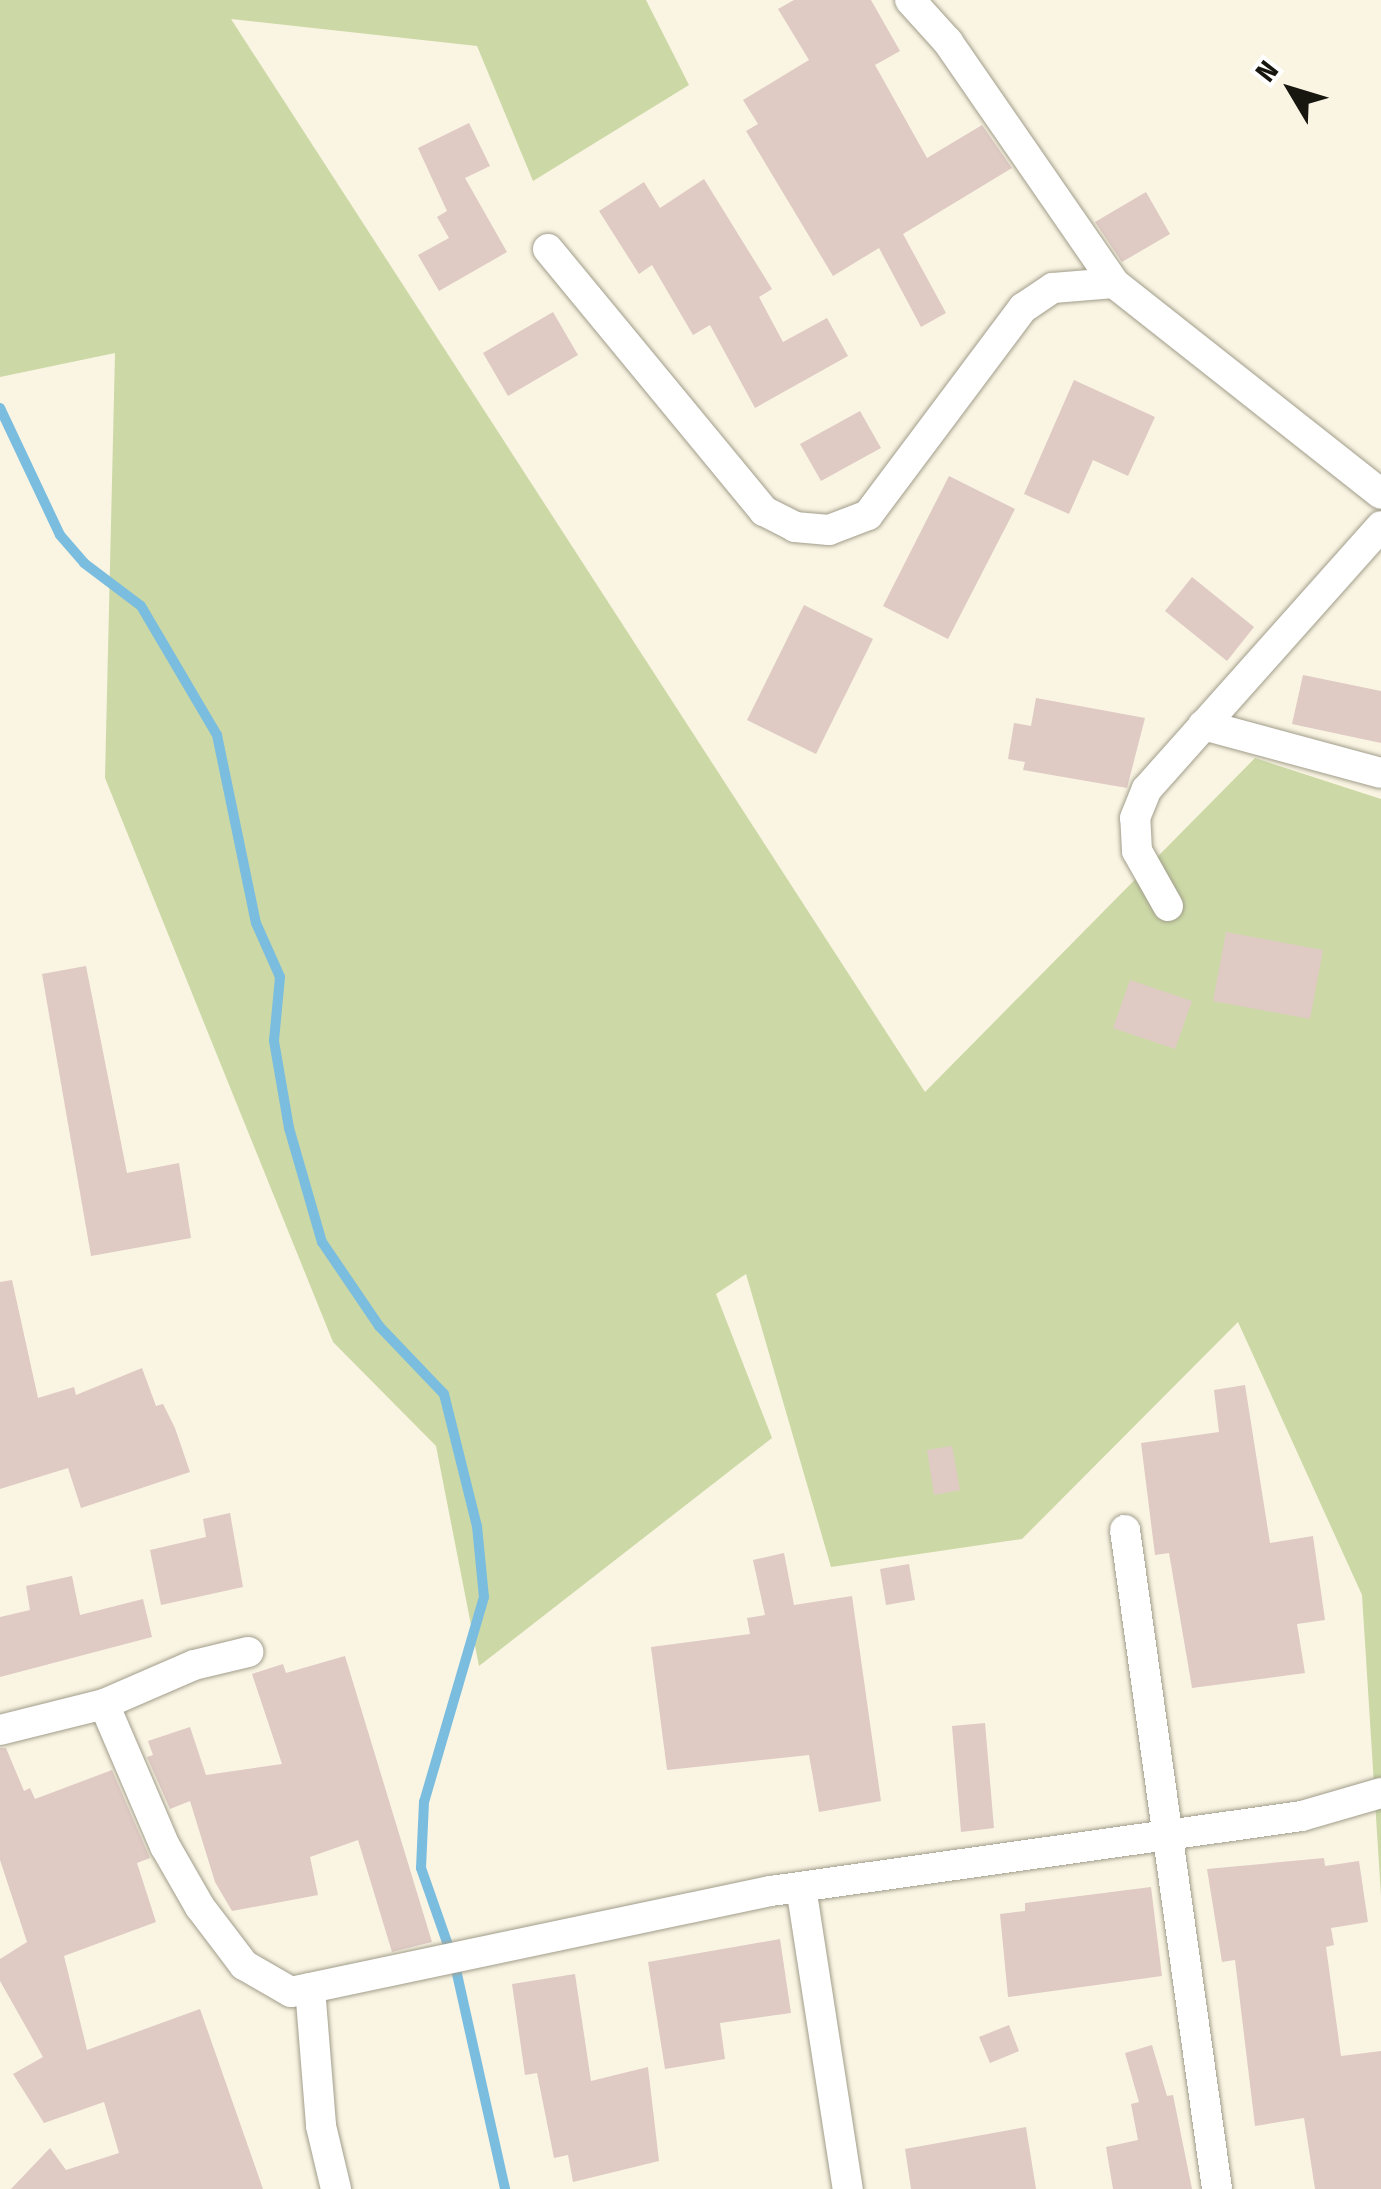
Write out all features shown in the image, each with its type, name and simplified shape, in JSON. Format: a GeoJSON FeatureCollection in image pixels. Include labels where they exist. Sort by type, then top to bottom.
{"type":"FeatureCollection","features":[{"type":"Feature","properties":{"kind":"street"},"geometry":{"type":"LineString","coordinates":[[910,0],[948,42],[1114,283],[1381,494]]}},
{"type":"Feature","properties":{"kind":"street"},"geometry":{"type":"LineString","coordinates":[[548,249],[764,511],[795,526],[829,530],[868,515],[1023,308],[1053,288],[1114,283]]}},
{"type":"Feature","properties":{"kind":"street"},"geometry":{"type":"LineString","coordinates":[[1168,906],[1138,851],[1135,818],[1147,789],[1381,526]]}},
{"type":"Feature","properties":{"kind":"street"},"geometry":{"type":"LineString","coordinates":[[1202,725],[1381,772]]}},
{"type":"Feature","properties":{"kind":"street"},"geometry":{"type":"LineString","coordinates":[[1125,1530],[1217,2189]]}},
{"type":"Feature","properties":{"kind":"street"},"geometry":{"type":"LineString","coordinates":[[0,1730],[104,1704],[194,1665],[248,1652]]}},
{"type":"Feature","properties":{"kind":"street"},"geometry":{"type":"LineString","coordinates":[[104,1704],[165,1846],[200,1907],[244,1965],[267,1982],[291,1992],[446,1956],[801,1886],[1302,1816],[1381,1793]]}},
{"type":"Feature","properties":{"kind":"street"},"geometry":{"type":"LineString","coordinates":[[801,1886],[848,2189]]}},
{"type":"Feature","properties":{"kind":"street"},"geometry":{"type":"LineString","coordinates":[[310,1988],[321,2126],[336,2189]]}},
{"type":"Feature","properties":{"kind":"green space"},"geometry":{"type":"Polygon","coordinates":[[[0,0],[646,0],[689,85],[533,181],[477,46],[231,19],[925,1092],[1255,758],[1381,799],[1381,1896],[1362,1595],[1238,1322],[1022,1539],[831,1567],[746,1274],[716,1294],[772,1438],[479,1666],[436,1446],[333,1342],[105,778],[115,353],[0,377],[0,0]]]}},
{"type":"Feature","properties":{"kind":"building"},"geometry":{"type":"Polygon","coordinates":[[[794,0],[871,0],[900,51],[875,65],[927,158],[982,125],[1012,168],[903,234],[946,313],[921,327],[879,248],[833,276],[746,131],[758,124],[743,100],[809,60],[778,9],[794,0]]]}},
{"type":"Feature","properties":{"kind":"building"},"geometry":{"type":"Polygon","coordinates":[[[469,123],[490,166],[465,178],[507,252],[439,291],[418,255],[449,238],[437,217],[447,211],[418,148],[469,123]]]}},
{"type":"Feature","properties":{"kind":"building"},"geometry":{"type":"Polygon","coordinates":[[[704,179],[772,289],[759,297],[783,342],[827,318],[848,356],[755,408],[710,325],[693,335],[652,265],[639,274],[599,211],[644,182],[660,208],[704,179]]]}},
{"type":"Feature","properties":{"kind":"building"},"geometry":{"type":"Polygon","coordinates":[[[1146,192],[1170,234],[1122,262],[1095,222],[1146,192]]]}},
{"type":"Feature","properties":{"kind":"building"},"geometry":{"type":"Polygon","coordinates":[[[553,312],[578,355],[508,396],[483,353],[553,312]]]}},
{"type":"Feature","properties":{"kind":"building"},"geometry":{"type":"Polygon","coordinates":[[[1074,380],[1155,417],[1128,476],[1093,460],[1069,514],[1024,494],[1074,380]]]}},
{"type":"Feature","properties":{"kind":"building"},"geometry":{"type":"Polygon","coordinates":[[[860,411],[881,448],[821,481],[800,444],[860,411]]]}},
{"type":"Feature","properties":{"kind":"building"},"geometry":{"type":"Polygon","coordinates":[[[949,476],[1015,509],[948,639],[883,606],[949,476]]]}},
{"type":"Feature","properties":{"kind":"building"},"geometry":{"type":"Polygon","coordinates":[[[1192,577],[1254,627],[1227,661],[1165,611],[1192,577]]]}},
{"type":"Feature","properties":{"kind":"building"},"geometry":{"type":"Polygon","coordinates":[[[804,605],[873,639],[816,754],[747,720],[804,605]]]}},
{"type":"Feature","properties":{"kind":"building"},"geometry":{"type":"Polygon","coordinates":[[[1303,675],[1381,691],[1381,743],[1292,724],[1303,675]]]}},
{"type":"Feature","properties":{"kind":"building"},"geometry":{"type":"Polygon","coordinates":[[[1036,698],[1145,718],[1127,788],[1023,770],[1025,762],[1008,759],[1014,723],[1031,726],[1036,698]]]}},
{"type":"Feature","properties":{"kind":"building"},"geometry":{"type":"Polygon","coordinates":[[[1226,932],[1323,950],[1310,1019],[1213,1001],[1226,932]]]}},
{"type":"Feature","properties":{"kind":"building"},"geometry":{"type":"Polygon","coordinates":[[[86,966],[127,1173],[179,1163],[191,1238],[91,1256],[42,974],[86,966]]]}},
{"type":"Feature","properties":{"kind":"building"},"geometry":{"type":"Polygon","coordinates":[[[1130,980],[1192,1001],[1175,1049],[1113,1028],[1130,980]]]}},
{"type":"Feature","properties":{"kind":"building"},"geometry":{"type":"Polygon","coordinates":[[[12,1280],[38,1398],[74,1387],[76,1395],[142,1368],[156,1406],[163,1404],[175,1428],[190,1472],[81,1508],[68,1468],[0,1489],[0,1282],[12,1280]]]}},
{"type":"Feature","properties":{"kind":"building"},"geometry":{"type":"Polygon","coordinates":[[[1245,1385],[1270,1543],[1313,1536],[1325,1620],[1297,1624],[1305,1673],[1192,1688],[1169,1553],[1155,1555],[1141,1443],[1219,1432],[1214,1390],[1245,1385]]]}},
{"type":"Feature","properties":{"kind":"building"},"geometry":{"type":"Polygon","coordinates":[[[952,1446],[960,1490],[934,1495],[927,1450],[952,1446]]]}},
{"type":"Feature","properties":{"kind":"building"},"geometry":{"type":"Polygon","coordinates":[[[230,1513],[243,1587],[161,1605],[150,1550],[206,1537],[203,1519],[230,1513]]]}},
{"type":"Feature","properties":{"kind":"building"},"geometry":{"type":"Polygon","coordinates":[[[784,1553],[794,1605],[852,1596],[881,1801],[819,1812],[809,1755],[667,1770],[651,1647],[750,1634],[747,1618],[765,1615],[753,1560],[784,1553]]]}},
{"type":"Feature","properties":{"kind":"building"},"geometry":{"type":"Polygon","coordinates":[[[909,1564],[915,1600],[886,1605],[880,1569],[909,1564]]]}},
{"type":"Feature","properties":{"kind":"building"},"geometry":{"type":"Polygon","coordinates":[[[72,1576],[80,1615],[143,1599],[152,1637],[0,1677],[0,1617],[30,1610],[26,1586],[72,1576]]]}},
{"type":"Feature","properties":{"kind":"building"},"geometry":{"type":"Polygon","coordinates":[[[345,1656],[432,1942],[392,1952],[358,1840],[310,1857],[318,1895],[232,1911],[215,1882],[190,1801],[170,1809],[147,1757],[153,1755],[148,1741],[190,1727],[206,1775],[282,1764],[252,1674],[283,1664],[286,1673],[345,1656]]]}},
{"type":"Feature","properties":{"kind":"building"},"geometry":{"type":"Polygon","coordinates":[[[985,1723],[994,1828],[961,1832],[952,1726],[985,1723]]]}},
{"type":"Feature","properties":{"kind":"building"},"geometry":{"type":"Polygon","coordinates":[[[0,1748],[6,1748],[24,1791],[30,1788],[35,1799],[112,1770],[150,1858],[137,1863],[156,1922],[64,1956],[87,2050],[200,2009],[263,2189],[11,2189],[50,2148],[66,2170],[119,2153],[104,2102],[44,2123],[13,2074],[43,2057],[0,1981],[0,1959],[27,1942],[0,1860],[0,1748]]]}},
{"type":"Feature","properties":{"kind":"building"},"geometry":{"type":"Polygon","coordinates":[[[1324,1858],[1325,1866],[1359,1861],[1368,1922],[1331,1928],[1334,1945],[1326,1947],[1341,2056],[1381,2051],[1381,2189],[1315,2189],[1304,2118],[1255,2126],[1235,1960],[1222,1962],[1207,1869],[1324,1858]]]}},
{"type":"Feature","properties":{"kind":"building"},"geometry":{"type":"Polygon","coordinates":[[[1151,1887],[1162,1976],[1008,1997],[1000,1914],[1025,1911],[1025,1903],[1151,1887]]]}},
{"type":"Feature","properties":{"kind":"building"},"geometry":{"type":"Polygon","coordinates":[[[780,1939],[791,2013],[720,2023],[725,2059],[665,2069],[648,1962],[780,1939]]]}},
{"type":"Feature","properties":{"kind":"building"},"geometry":{"type":"Polygon","coordinates":[[[575,1974],[591,2081],[648,2067],[659,2161],[573,2182],[568,2155],[554,2158],[537,2073],[525,2075],[512,1984],[575,1974]]]}},
{"type":"Feature","properties":{"kind":"building"},"geometry":{"type":"Polygon","coordinates":[[[1009,2025],[1019,2051],[990,2063],[979,2037],[1009,2025]]]}},
{"type":"Feature","properties":{"kind":"building"},"geometry":{"type":"Polygon","coordinates":[[[1152,2045],[1167,2096],[1173,2095],[1192,2189],[1113,2189],[1106,2147],[1138,2140],[1131,2104],[1139,2102],[1125,2053],[1152,2045]]]}},
{"type":"Feature","properties":{"kind":"building"},"geometry":{"type":"Polygon","coordinates":[[[1026,2127],[1036,2189],[911,2189],[905,2149],[1026,2127]]]}},
{"type":"Feature","properties":{"kind":"waterway"},"geometry":{"type":"LineString","coordinates":[[0,408],[60,535],[84,563],[141,606],[217,735],[256,923],[280,977],[274,1041],[289,1128],[322,1242],[379,1326],[444,1394],[477,1526],[484,1597],[424,1802],[421,1868],[455,1965],[505,2189]]}}]}
